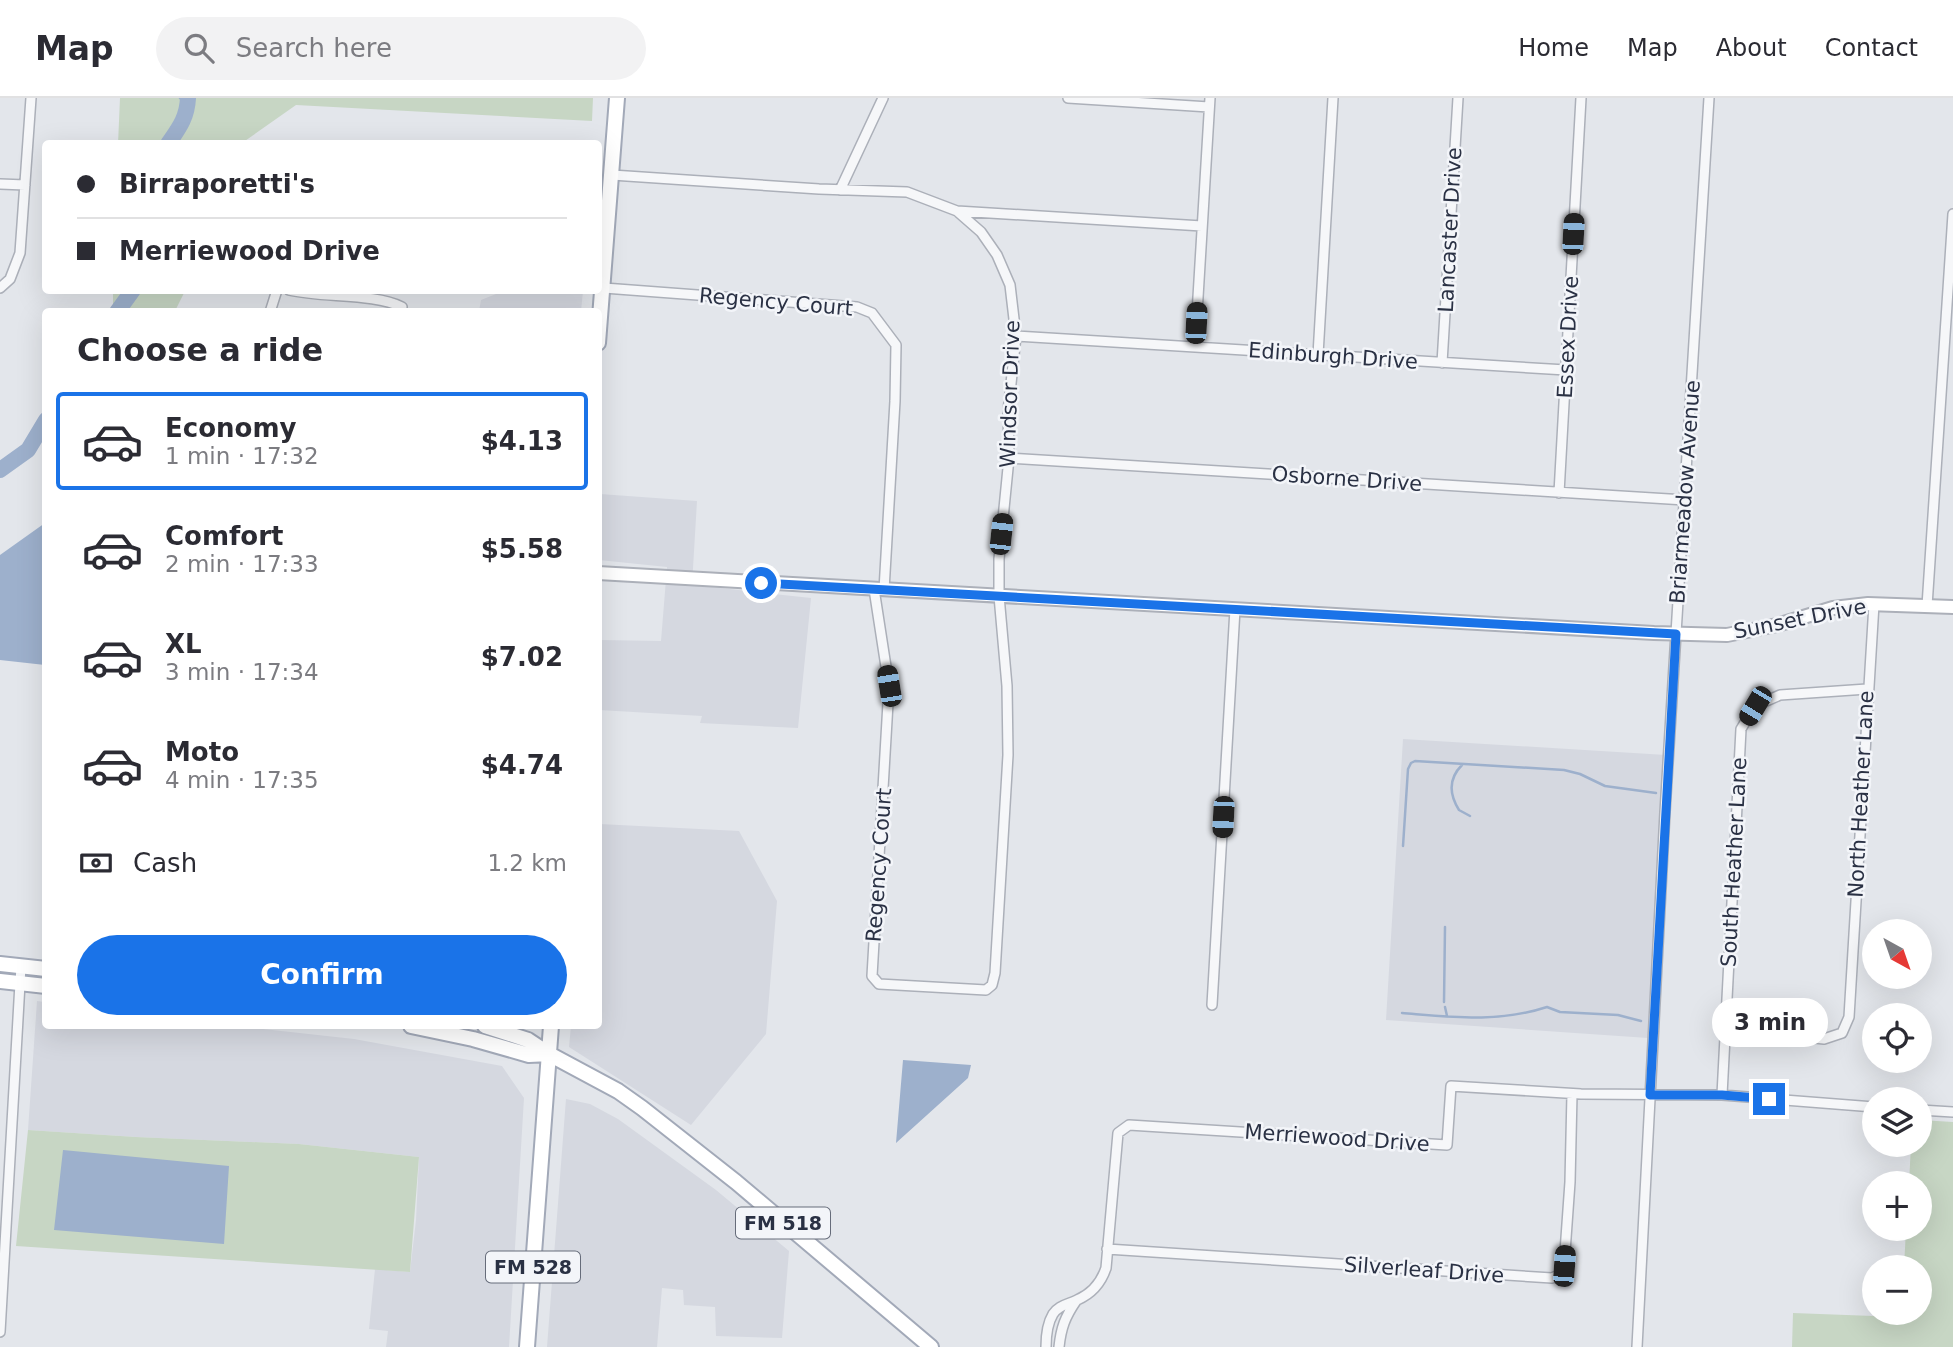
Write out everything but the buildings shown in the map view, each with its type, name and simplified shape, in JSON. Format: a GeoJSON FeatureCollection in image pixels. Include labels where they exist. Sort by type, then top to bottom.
{"type":"FeatureCollection","features":[{"type":"Feature","properties":{"kind":"main road"},"geometry":{"type":"LineString","coordinates":[[602,308],[617,98]]}},
{"type":"Feature","properties":{"kind":"main road"},"geometry":{"type":"LineString","coordinates":[[0,964],[42,969]]}},
{"type":"Feature","properties":{"kind":"main road"},"geometry":{"type":"LineString","coordinates":[[0,981],[42,986]]}},
{"type":"Feature","properties":{"kind":"main road","name":"FM 518"},"geometry":{"type":"LineString","coordinates":[[425,1029],[529,1055],[549,1054]]}},
{"type":"Feature","properties":{"kind":"main road","name":"FM 518"},"geometry":{"type":"LineString","coordinates":[[494,1029],[528,1040],[618,1091],[677,1134],[931,1347]]}},
{"type":"Feature","properties":{"kind":"main road","name":"FM 528"},"geometry":{"type":"LineString","coordinates":[[527,1347],[551,1029]]}},
{"type":"Feature","properties":{"kind":"street"},"geometry":{"type":"LineString","coordinates":[[0,288],[10,279],[20,253],[31,98]]}},
{"type":"Feature","properties":{"kind":"street"},"geometry":{"type":"LineString","coordinates":[[840,190],[883,98]]}},
{"type":"Feature","properties":{"kind":"street"},"geometry":{"type":"LineString","coordinates":[[1068,98],[1210,102],[1195,347]]}},
{"type":"Feature","properties":{"kind":"street"},"geometry":{"type":"LineString","coordinates":[[1318,355],[1333,98]]}},
{"type":"Feature","properties":{"kind":"street","name":"Lancaster Drive"},"geometry":{"type":"LineString","coordinates":[[1442,363],[1458,98]]}},
{"type":"Feature","properties":{"kind":"street","name":"Essex Drive"},"geometry":{"type":"LineString","coordinates":[[1559,493],[1581,98]]}},
{"type":"Feature","properties":{"kind":"street","name":"Briarmeadow Avenue"},"geometry":{"type":"LineString","coordinates":[[1637,1347],[1709,98]]}},
{"type":"Feature","properties":{"kind":"street","name":"Windsor Drive"},"geometry":{"type":"LineString","coordinates":[[612,175],[907,192],[957,211],[981,232],[997,255],[1010,285],[1016,336],[1008,412],[1009,458],[999,559],[999,596],[1007,686],[1008,755],[997,944]]}},
{"type":"Feature","properties":{"kind":"street"},"geometry":{"type":"LineString","coordinates":[[0,184],[25,186]]}},
{"type":"Feature","properties":{"kind":"street"},"geometry":{"type":"LineString","coordinates":[[957,211],[1202,226]]}},
{"type":"Feature","properties":{"kind":"street"},"geometry":{"type":"LineString","coordinates":[[1927,606],[1953,214]]}},
{"type":"Feature","properties":{"kind":"street","name":"Regency Court"},"geometry":{"type":"LineString","coordinates":[[604,288],[857,307],[872,313],[895,345],[895,401],[879,589],[889,686],[872,976],[878,984],[986,990],[992,985],[995,973],[997,944]]}},
{"type":"Feature","properties":{"kind":"street"},"geometry":{"type":"LineString","coordinates":[[315,294],[382,300],[402,307]]}},
{"type":"Feature","properties":{"kind":"street","name":"Edinburgh Drive"},"geometry":{"type":"LineString","coordinates":[[1016,336],[1566,370]]}},
{"type":"Feature","properties":{"kind":"street","name":"Osborne Drive"},"geometry":{"type":"LineString","coordinates":[[1009,458],[1685,500]]}},
{"type":"Feature","properties":{"kind":"street","name":"Sunset Drive"},"geometry":{"type":"LineString","coordinates":[[602,573],[1676,634],[1727,635],[1777,625],[1833,608],[1874,604],[1953,607]]}},
{"type":"Feature","properties":{"kind":"street","name":"North Heather Lane"},"geometry":{"type":"LineString","coordinates":[[1726,1029],[1824,1039],[1842,1033],[1849,1017],[1874,604]]}},
{"type":"Feature","properties":{"kind":"street"},"geometry":{"type":"LineString","coordinates":[[1212,1005],[1235,609]]}},
{"type":"Feature","properties":{"kind":"street","name":"South Heather Lane"},"geometry":{"type":"LineString","coordinates":[[1722,1095],[1741,729],[1755,706],[1780,695],[1867,689]]}},
{"type":"Feature","properties":{"kind":"street"},"geometry":{"type":"LineString","coordinates":[[0,1332],[4,1176],[21,966]]}},
{"type":"Feature","properties":{"kind":"street","name":"Merriewood Drive"},"geometry":{"type":"LineString","coordinates":[[1107,1249],[1118,1133],[1122,1129],[1138,1125],[1447,1145],[1451,1086],[1572,1094],[1722,1095],[1862,1106]]}},
{"type":"Feature","properties":{"kind":"street","name":"Silverleaf Drive"},"geometry":{"type":"LineString","coordinates":[[1107,1249],[1552,1278],[1559,1275],[1564,1266],[1572,1094]]}},
{"type":"Feature","properties":{"kind":"street"},"geometry":{"type":"LineString","coordinates":[[1932,1111],[1953,1112]]}},
{"type":"Feature","properties":{"kind":"street"},"geometry":{"type":"LineString","coordinates":[[1046,1347],[1047,1328],[1054,1313],[1063,1304],[1076,1301],[1093,1290],[1102,1279],[1107,1249]]}},
{"type":"Feature","properties":{"kind":"street"},"geometry":{"type":"LineString","coordinates":[[1059,1347],[1061,1328],[1076,1301]]}},
{"type":"Feature","properties":{"kind":"shaded area"},"geometry":{"type":"Polygon","coordinates":[[[496,294],[583,294],[581,308],[480,308],[481,300],[496,294]]]}},
{"type":"Feature","properties":{"kind":"shaded area"},"geometry":{"type":"Polygon","coordinates":[[[602,494],[697,501],[692,585],[811,598],[798,728],[700,723],[702,716],[602,710],[602,640],[661,641],[667,567],[602,560],[602,494]]]}},
{"type":"Feature","properties":{"kind":"shaded area"},"geometry":{"type":"Polygon","coordinates":[[[1403,739],[1666,755],[1648,1038],[1386,1020],[1403,739]]]}},
{"type":"Feature","properties":{"kind":"shaded area"},"geometry":{"type":"Polygon","coordinates":[[[602,824],[739,831],[777,901],[766,1034],[691,1125],[569,1047],[571,1029],[602,1029],[602,824]]]}},
{"type":"Feature","properties":{"kind":"shaded area"},"geometry":{"type":"Polygon","coordinates":[[[37,1001],[42,1002],[42,1029],[262,1029],[354,1039],[502,1066],[524,1098],[509,1347],[386,1347],[388,1331],[369,1329],[375,1269],[410,1272],[419,1157],[299,1144],[28,1130],[37,1001]]]}},
{"type":"Feature","properties":{"kind":"shaded area"},"geometry":{"type":"Polygon","coordinates":[[[566,1099],[590,1104],[618,1119],[716,1190],[789,1251],[782,1338],[716,1336],[715,1307],[684,1305],[683,1290],[662,1288],[657,1347],[547,1347],[566,1099]]]}},
{"type":"Feature","properties":{"kind":"green space"},"geometry":{"type":"Polygon","coordinates":[[[120,98],[593,98],[592,121],[296,105],[246,140],[118,140],[120,98]]]}},
{"type":"Feature","properties":{"kind":"green space"},"geometry":{"type":"Polygon","coordinates":[[[113,294],[184,294],[176,308],[113,308],[113,294]]]}},
{"type":"Feature","properties":{"kind":"green space"},"geometry":{"type":"Polygon","coordinates":[[[1932,1121],[1953,1122],[1953,1347],[1792,1347],[1793,1313],[1862,1316],[1862,1325],[1932,1325],[1932,1255],[1905,1255],[1905,1241],[1932,1241],[1932,1171],[1910,1171],[1910,1157],[1932,1157],[1932,1121]]]}},
{"type":"Feature","properties":{"kind":"green space"},"geometry":{"type":"Polygon","coordinates":[[[28,1130],[299,1144],[419,1157],[410,1272],[16,1246],[28,1130]]]}},
{"type":"Feature","properties":{"kind":"water"},"geometry":{"type":"Polygon","coordinates":[[[42,525],[42,665],[0,660],[0,555],[42,525]]]}},
{"type":"Feature","properties":{"kind":"water"},"geometry":{"type":"Polygon","coordinates":[[[903,1060],[971,1065],[968,1078],[896,1143],[903,1060]]]}},
{"type":"Feature","properties":{"kind":"water"},"geometry":{"type":"Polygon","coordinates":[[[63,1150],[229,1166],[224,1244],[54,1230],[63,1150]]]}},
{"type":"Feature","properties":{"kind":"waterway"},"geometry":{"type":"LineString","coordinates":[[180,98],[188,105]]}},
{"type":"Feature","properties":{"kind":"waterway"},"geometry":{"type":"LineString","coordinates":[[171,140],[184,117],[188,98]]}},
{"type":"Feature","properties":{"kind":"waterway"},"geometry":{"type":"LineString","coordinates":[[120,308],[130,294]]}},
{"type":"Feature","properties":{"kind":"waterway"},"geometry":{"type":"LineString","coordinates":[[0,470],[28,450],[42,427]]}},
{"type":"Feature","properties":{"kind":"waterway"},"geometry":{"type":"LineString","coordinates":[[1403,846],[1408,769],[1415,761],[1564,770],[1605,786],[1656,793]]}},
{"type":"Feature","properties":{"kind":"waterway"},"geometry":{"type":"LineString","coordinates":[[1462,765],[1452,781],[1452,792],[1459,810],[1470,816]]}},
{"type":"Feature","properties":{"kind":"waterway"},"geometry":{"type":"LineString","coordinates":[[1444,1002],[1445,927]]}},
{"type":"Feature","properties":{"kind":"waterway"},"geometry":{"type":"LineString","coordinates":[[1445,1007],[1447,1016]]}},
{"type":"Feature","properties":{"kind":"waterway"},"geometry":{"type":"LineString","coordinates":[[1402,1013],[1493,1017],[1547,1007],[1560,1012],[1618,1015],[1641,1021]]}},
{"type":"Feature","properties":{"kind":"route"},"geometry":{"type":"LineString","coordinates":[[761,583],[1676,634],[1650,1095],[1722,1095],[1769,1099]]}}]}
